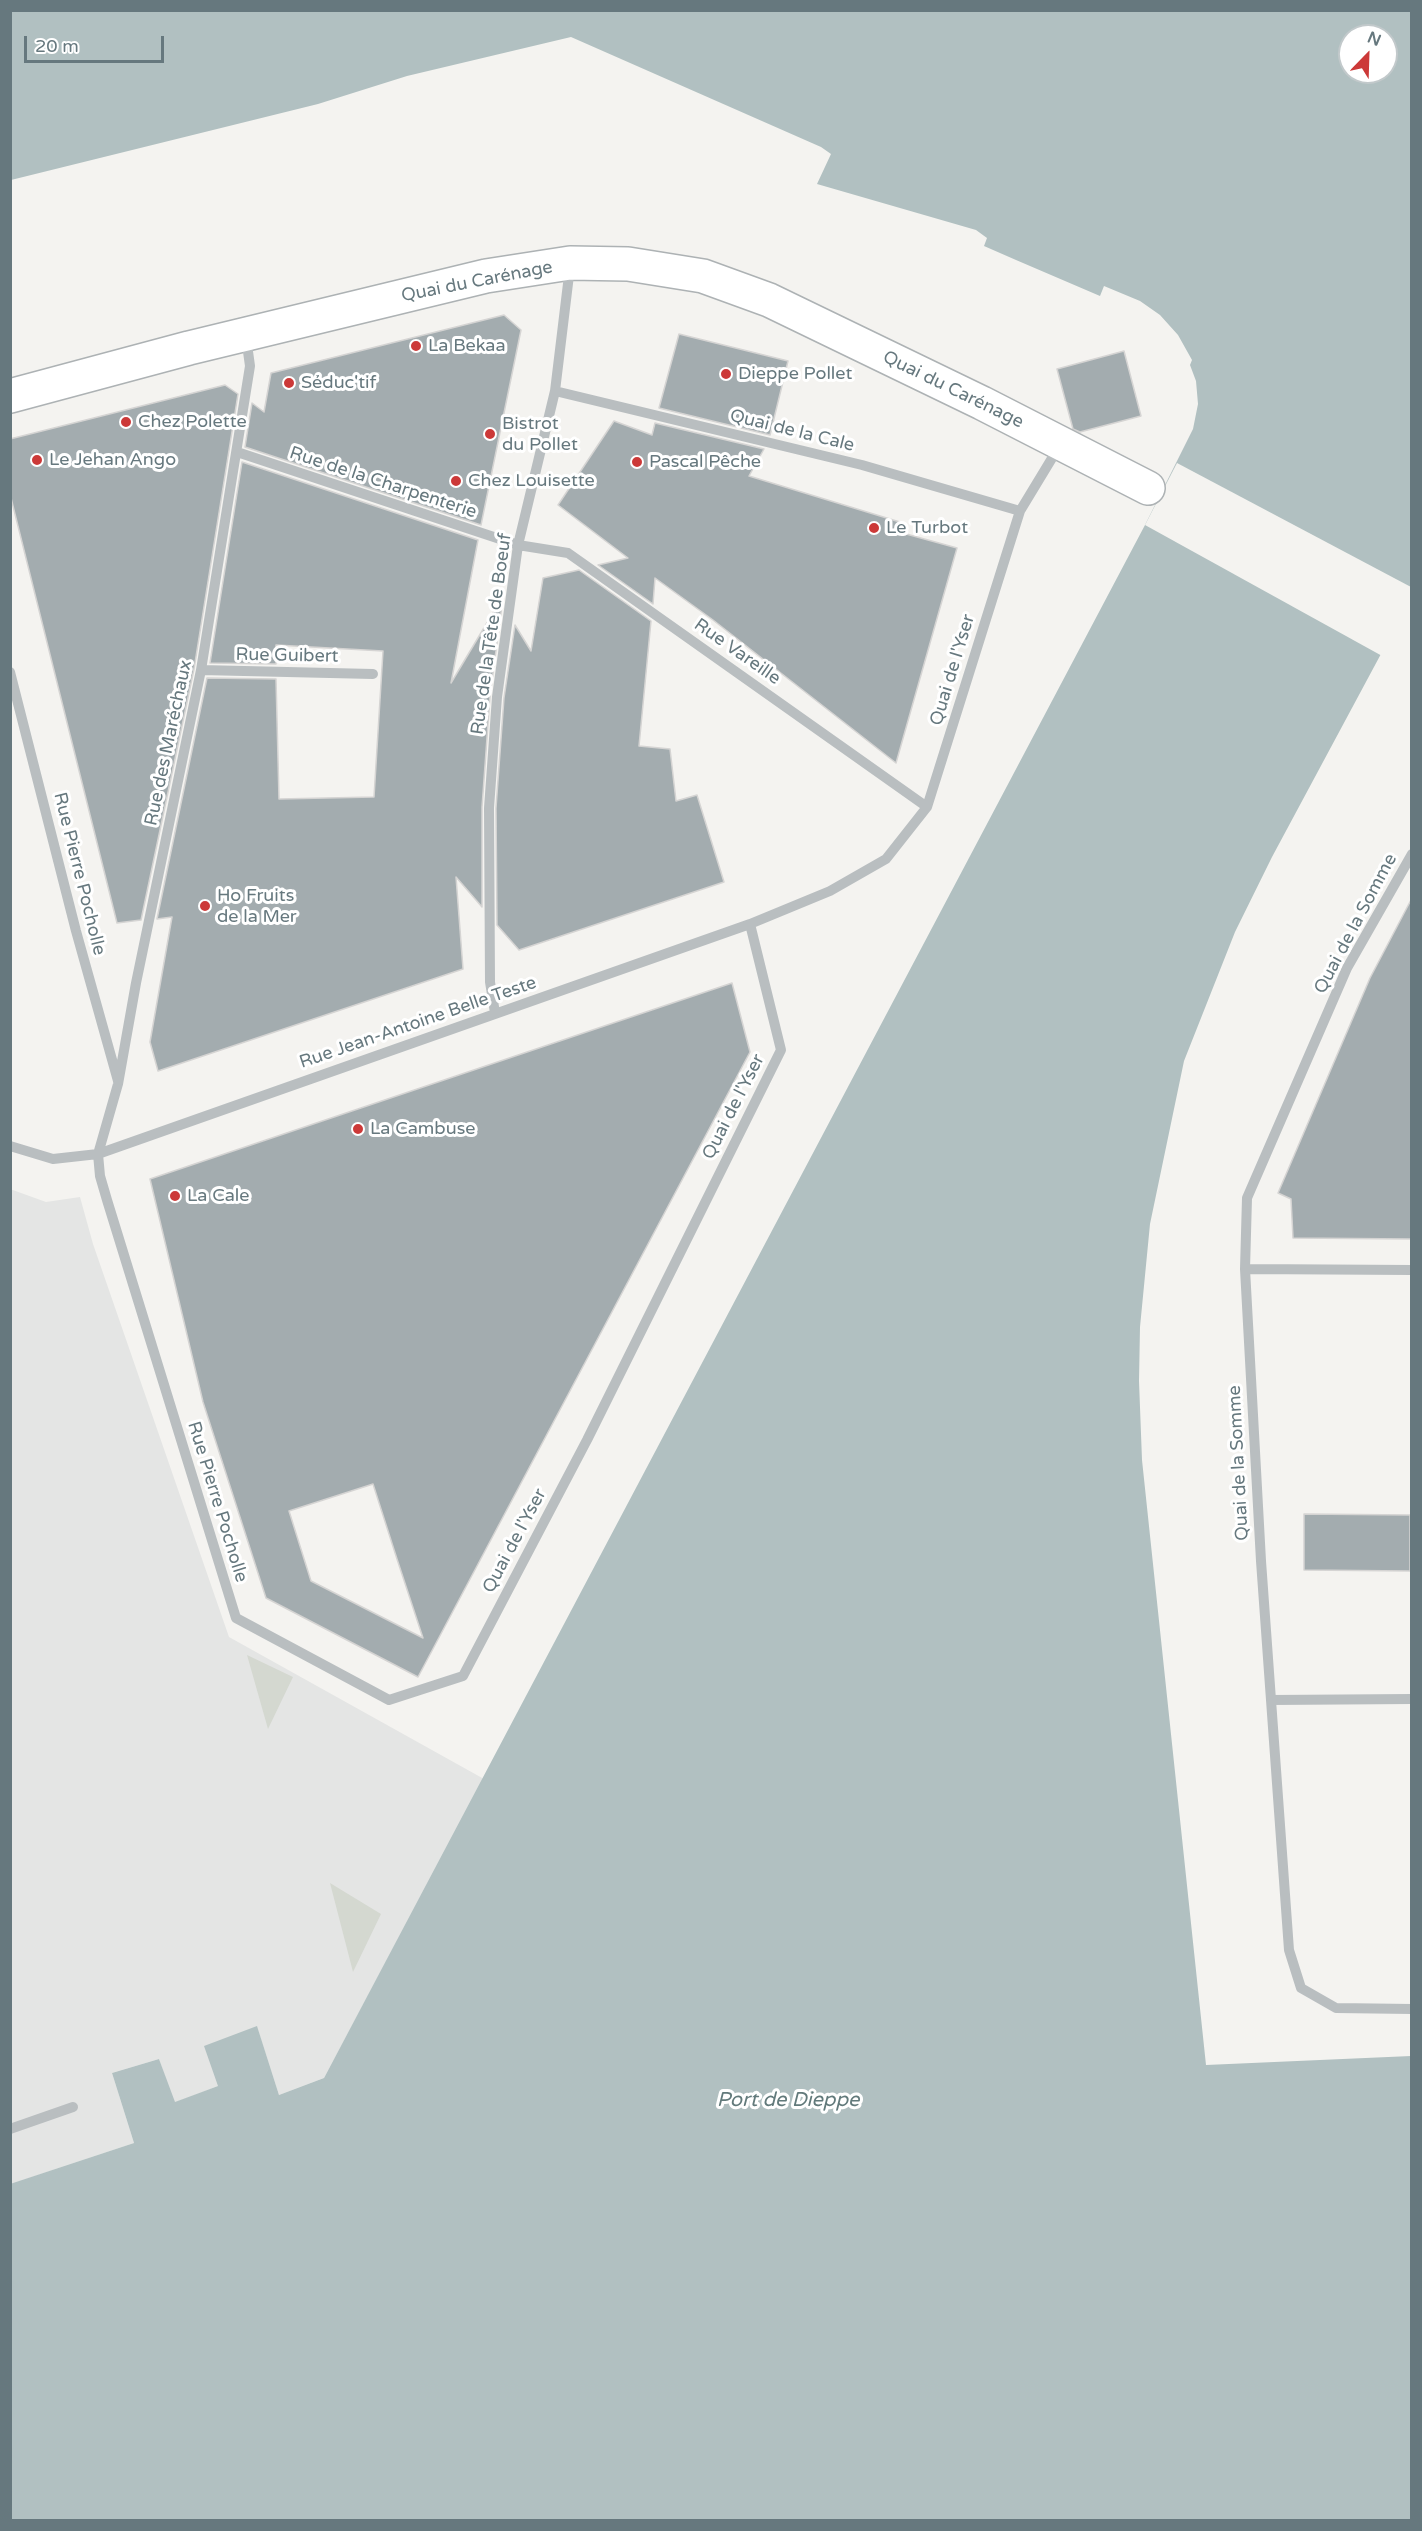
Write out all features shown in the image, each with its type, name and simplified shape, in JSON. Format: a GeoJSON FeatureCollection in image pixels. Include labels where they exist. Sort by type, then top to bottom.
{"type":"FeatureCollection","features":[{"type":"Feature","properties":{"kind":"main road","name":"Quai du Carénage"},"geometry":{"type":"LineString","coordinates":[[10,396],[189,348],[486,276],[570,263],[628,264],[703,276],[769,300],[1148,488]]}},
{"type":"Feature","properties":{"kind":"street","name":"Rue de la Tête de Boeuf"},"geometry":{"type":"LineString","coordinates":[[495,1013],[490,982],[489,808],[496,697],[518,545],[555,391],[570,263]]}},
{"type":"Feature","properties":{"kind":"street","name":"Rue des Maréchaux"},"geometry":{"type":"LineString","coordinates":[[98,1154],[118,1084],[136,983],[201,670],[250,366],[246,335]]}},
{"type":"Feature","properties":{"kind":"street","name":"Quai de la Cale"},"geometry":{"type":"LineString","coordinates":[[555,391],[862,465],[1020,511]]}},
{"type":"Feature","properties":{"kind":"street","name":"Quai de l'Yser"},"geometry":{"type":"LineString","coordinates":[[463,1676],[587,1440],[781,1050],[750,924],[830,891],[886,859],[927,807],[1020,511],[1061,443]]}},
{"type":"Feature","properties":{"kind":"street","name":"Rue de la Charpenterie"},"geometry":{"type":"LineString","coordinates":[[237,452],[518,545]]}},
{"type":"Feature","properties":{"kind":"street","name":"Rue Vareille"},"geometry":{"type":"LineString","coordinates":[[518,545],[568,553],[927,807]]}},
{"type":"Feature","properties":{"kind":"street","name":"Rue Guibert"},"geometry":{"type":"LineString","coordinates":[[201,670],[373,674]]}},
{"type":"Feature","properties":{"kind":"street","name":"Rue Pierre Pocholle"},"geometry":{"type":"LineString","coordinates":[[10,672],[73,920],[118,1084]]}},
{"type":"Feature","properties":{"kind":"street","name":"Quai de la Somme"},"geometry":{"type":"LineString","coordinates":[[1412,854],[1347,968],[1247,1198],[1245,1269],[1255,1474],[1289,1950],[1300,1988],[1336,2008],[1412,2009]]}},
{"type":"Feature","properties":{"kind":"street","name":"Rue Jean-Antoine Belle Teste"},"geometry":{"type":"LineString","coordinates":[[10,1146],[53,1159],[98,1154],[750,924]]}},
{"type":"Feature","properties":{"kind":"street","name":"Rue Pierre Pocholle"},"geometry":{"type":"LineString","coordinates":[[98,1154],[100,1176],[236,1618],[389,1700],[463,1676]]}},
{"type":"Feature","properties":{"kind":"street"},"geometry":{"type":"LineString","coordinates":[[1245,1269],[1412,1270]]}},
{"type":"Feature","properties":{"kind":"street"},"geometry":{"type":"LineString","coordinates":[[1271,1700],[1412,1699]]}},
{"type":"Feature","properties":{"kind":"street"},"geometry":{"type":"LineString","coordinates":[[10,2129],[73,2108]]}},
{"type":"Feature","properties":{"kind":"shaded area"},"geometry":{"type":"Polygon","coordinates":[[[10,1189],[46,1202],[80,1197],[93,1244],[229,1637],[484,1779],[324,2078],[279,2095],[257,2027],[218,2086],[174,2103],[159,2059],[112,2073],[134,2143],[11,2184],[10,1189]]]}},
{"type":"Feature","properties":{"kind":"shaded area"},"geometry":{"type":"Polygon","coordinates":[[[247,1655],[293,1677],[268,1729],[247,1655]]]}},
{"type":"Feature","properties":{"kind":"shaded area"},"geometry":{"type":"Polygon","coordinates":[[[330,1883],[381,1914],[353,1972],[330,1883]]]}},
{"type":"Feature","properties":{"kind":"water","name":"Port de Dieppe"},"geometry":{"type":"Polygon","coordinates":[[[11,11],[1411,11],[1411,598],[1272,857],[1235,932],[1184,1061],[1150,1224],[1140,1327],[1139,1381],[1142,1460],[1206,2065],[1411,2056],[1411,2520],[11,2520],[10,2184],[134,2143],[112,2073],[159,2059],[175,2102],[218,2086],[204,2046],[257,2026],[279,2095],[324,2078],[1145,525],[1193,429],[1198,404],[1196,381],[1190,365],[1192,360],[1178,335],[1160,315],[1140,301],[1104,286],[1100,296],[1016,260],[984,246],[987,238],[976,230],[817,184],[831,154],[821,147],[571,37],[407,76],[318,104],[11,180],[11,11]]]}},
{"type":"Feature","properties":{"kind":"pier"},"geometry":{"type":"Polygon","coordinates":[[[1177,463],[1411,587],[1412,605],[1384,657],[1145,525],[1177,463]]]}},
{"type":"Feature","properties":{"kind":"building"},"geometry":{"type":"Polygon","coordinates":[[[504,315],[521,330],[481,525],[245,447],[252,403],[264,412],[271,373],[504,315]]]}},
{"type":"Feature","properties":{"kind":"building","name":"Dieppe Pollet"},"geometry":{"type":"Polygon","coordinates":[[[679,334],[788,361],[770,435],[659,408],[679,334]]]}},
{"type":"Feature","properties":{"kind":"building"},"geometry":{"type":"Polygon","coordinates":[[[1124,351],[1141,416],[1080,432],[1073,429],[1057,369],[1124,351]]]}},
{"type":"Feature","properties":{"kind":"building"},"geometry":{"type":"Polygon","coordinates":[[[225,385],[238,394],[194,669],[141,920],[117,923],[10,494],[10,439],[225,385]]]}},
{"type":"Feature","properties":{"kind":"building"},"geometry":{"type":"Polygon","coordinates":[[[614,421],[652,435],[655,423],[764,449],[749,476],[903,523],[899,532],[957,548],[896,763],[713,620],[655,578],[653,604],[598,565],[628,558],[558,505],[614,421]]]}},
{"type":"Feature","properties":{"kind":"building"},"geometry":{"type":"Polygon","coordinates":[[[242,462],[478,540],[451,683],[500,601],[502,605],[490,696],[482,807],[482,907],[456,877],[463,969],[158,1071],[150,1042],[172,917],[157,919],[207,678],[276,679],[279,799],[374,797],[383,651],[276,645],[276,664],[210,663],[242,462]]]}},
{"type":"Feature","properties":{"kind":"building"},"geometry":{"type":"Polygon","coordinates":[[[579,570],[651,621],[639,746],[670,749],[676,801],[697,795],[724,882],[519,950],[497,925],[496,808],[504,698],[515,625],[531,651],[543,578],[579,570]]]}},
{"type":"Feature","properties":{"kind":"building"},"geometry":{"type":"Polygon","coordinates":[[[1412,898],[1412,1239],[1293,1238],[1291,1199],[1278,1193],[1370,978],[1412,898]]]}},
{"type":"Feature","properties":{"kind":"building"},"geometry":{"type":"Polygon","coordinates":[[[732,983],[750,1052],[418,1677],[266,1598],[203,1402],[150,1179],[732,983]],[[373,1484],[289,1511],[311,1581],[423,1638],[373,1484]]]}},
{"type":"Feature","properties":{"kind":"building"},"geometry":{"type":"Polygon","coordinates":[[[1304,1514],[1410,1515],[1410,1571],[1304,1570],[1304,1514]]]}},
{"type":"Feature","properties":{"kind":"place","name":"La Bekaa"},"geometry":{"type":"Point","coordinates":[416,346]}},
{"type":"Feature","properties":{"kind":"place","name":"Dieppe Pollet"},"geometry":{"type":"Point","coordinates":[726,374]}},
{"type":"Feature","properties":{"kind":"place","name":"Séduc'tif"},"geometry":{"type":"Point","coordinates":[289,383]}},
{"type":"Feature","properties":{"kind":"place","name":"Chez Polette"},"geometry":{"type":"Point","coordinates":[126,422]}},
{"type":"Feature","properties":{"kind":"place","name":"Bistrot du Pollet"},"geometry":{"type":"Point","coordinates":[490,434]}},
{"type":"Feature","properties":{"kind":"place","name":"Le Jehan Ango"},"geometry":{"type":"Point","coordinates":[37,460]}},
{"type":"Feature","properties":{"kind":"place","name":"Pascal Pêche"},"geometry":{"type":"Point","coordinates":[637,462]}},
{"type":"Feature","properties":{"kind":"place","name":"Chez Louisette"},"geometry":{"type":"Point","coordinates":[456,481]}},
{"type":"Feature","properties":{"kind":"place","name":"Le Turbot"},"geometry":{"type":"Point","coordinates":[874,528]}},
{"type":"Feature","properties":{"kind":"place","name":"Ho Fruits de la Mer"},"geometry":{"type":"Point","coordinates":[205,906]}},
{"type":"Feature","properties":{"kind":"place","name":"La Cambuse"},"geometry":{"type":"Point","coordinates":[358,1129]}},
{"type":"Feature","properties":{"kind":"place","name":"La Cale"},"geometry":{"type":"Point","coordinates":[175,1196]}}]}
